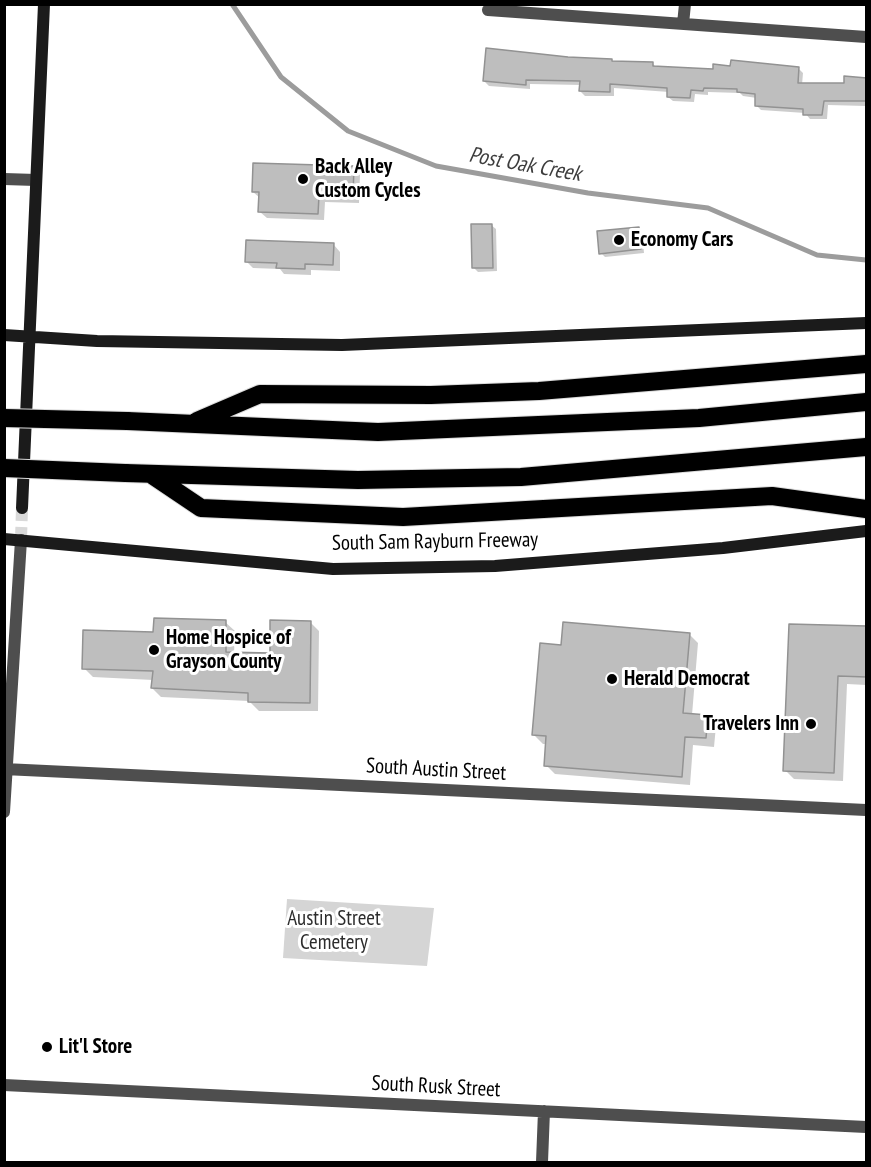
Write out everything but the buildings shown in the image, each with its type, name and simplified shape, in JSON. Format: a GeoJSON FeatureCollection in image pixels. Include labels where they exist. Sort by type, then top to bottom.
{"type":"FeatureCollection","features":[{"type":"Feature","properties":{"kind":"highway"},"geometry":{"type":"LineString","coordinates":[[190,423],[260,394],[431,394],[539,391],[867,364]]}},
{"type":"Feature","properties":{"kind":"highway"},"geometry":{"type":"LineString","coordinates":[[4,418],[190,423],[378,432],[699,418],[867,402]]}},
{"type":"Feature","properties":{"kind":"highway"},"geometry":{"type":"LineString","coordinates":[[4,468],[152,475],[358,480],[521,477],[867,447]]}},
{"type":"Feature","properties":{"kind":"highway"},"geometry":{"type":"LineString","coordinates":[[152,475],[201,508],[404,517],[772,496],[867,509]]}},
{"type":"Feature","properties":{"kind":"main road"},"geometry":{"type":"LineString","coordinates":[[22,507],[44,4]]}},
{"type":"Feature","properties":{"kind":"main road"},"geometry":{"type":"LineString","coordinates":[[4,335],[97,341],[342,345],[867,323]]}},
{"type":"Feature","properties":{"kind":"main road","name":"South Sam Rayburn Freeway"},"geometry":{"type":"LineString","coordinates":[[4,539],[333,569],[495,566],[723,548],[867,531]]}},
{"type":"Feature","properties":{"kind":"street"},"geometry":{"type":"LineString","coordinates":[[683,24],[685,4]]}},
{"type":"Feature","properties":{"kind":"street"},"geometry":{"type":"LineString","coordinates":[[488,10],[867,37]]}},
{"type":"Feature","properties":{"kind":"street"},"geometry":{"type":"LineString","coordinates":[[4,179],[36,180]]}},
{"type":"Feature","properties":{"kind":"street"},"geometry":{"type":"LineString","coordinates":[[4,812],[21,540]]}},
{"type":"Feature","properties":{"kind":"street","name":"South Austin Street"},"geometry":{"type":"LineString","coordinates":[[6,769],[867,810]]}},
{"type":"Feature","properties":{"kind":"street","name":"South Rusk Street"},"geometry":{"type":"LineString","coordinates":[[4,1085],[867,1127]]}},
{"type":"Feature","properties":{"kind":"street"},"geometry":{"type":"LineString","coordinates":[[542,1162],[544,1111]]}},
{"type":"Feature","properties":{"kind":"green space","name":"Austin Street Cemetery"},"geometry":{"type":"Polygon","coordinates":[[[287,899],[434,908],[427,966],[283,958],[287,899]]]}},
{"type":"Feature","properties":{"kind":"waterway","name":"Post Oak Creek"},"geometry":{"type":"LineString","coordinates":[[232,4],[281,77],[348,131],[436,166],[588,193],[708,208],[817,255],[866,260]]}},
{"type":"Feature","properties":{"kind":"tunnel"},"geometry":{"type":"LineString","coordinates":[[21,539],[22,508]]}},
{"type":"Feature","properties":{"kind":"place","name":"Back Alley Custom Cycles"},"geometry":{"type":"Point","coordinates":[303,179]}},
{"type":"Feature","properties":{"kind":"place","name":"Economy Cars"},"geometry":{"type":"Point","coordinates":[619,240]}},
{"type":"Feature","properties":{"kind":"place","name":"Home Hospice of Grayson County"},"geometry":{"type":"Point","coordinates":[154,650]}},
{"type":"Feature","properties":{"kind":"place","name":"Herald Democrat"},"geometry":{"type":"Point","coordinates":[612,679]}},
{"type":"Feature","properties":{"kind":"place","name":"Travelers Inn"},"geometry":{"type":"Point","coordinates":[811,724]}},
{"type":"Feature","properties":{"kind":"place","name":"Lit'l Store"},"geometry":{"type":"Point","coordinates":[47,1047]}}]}
